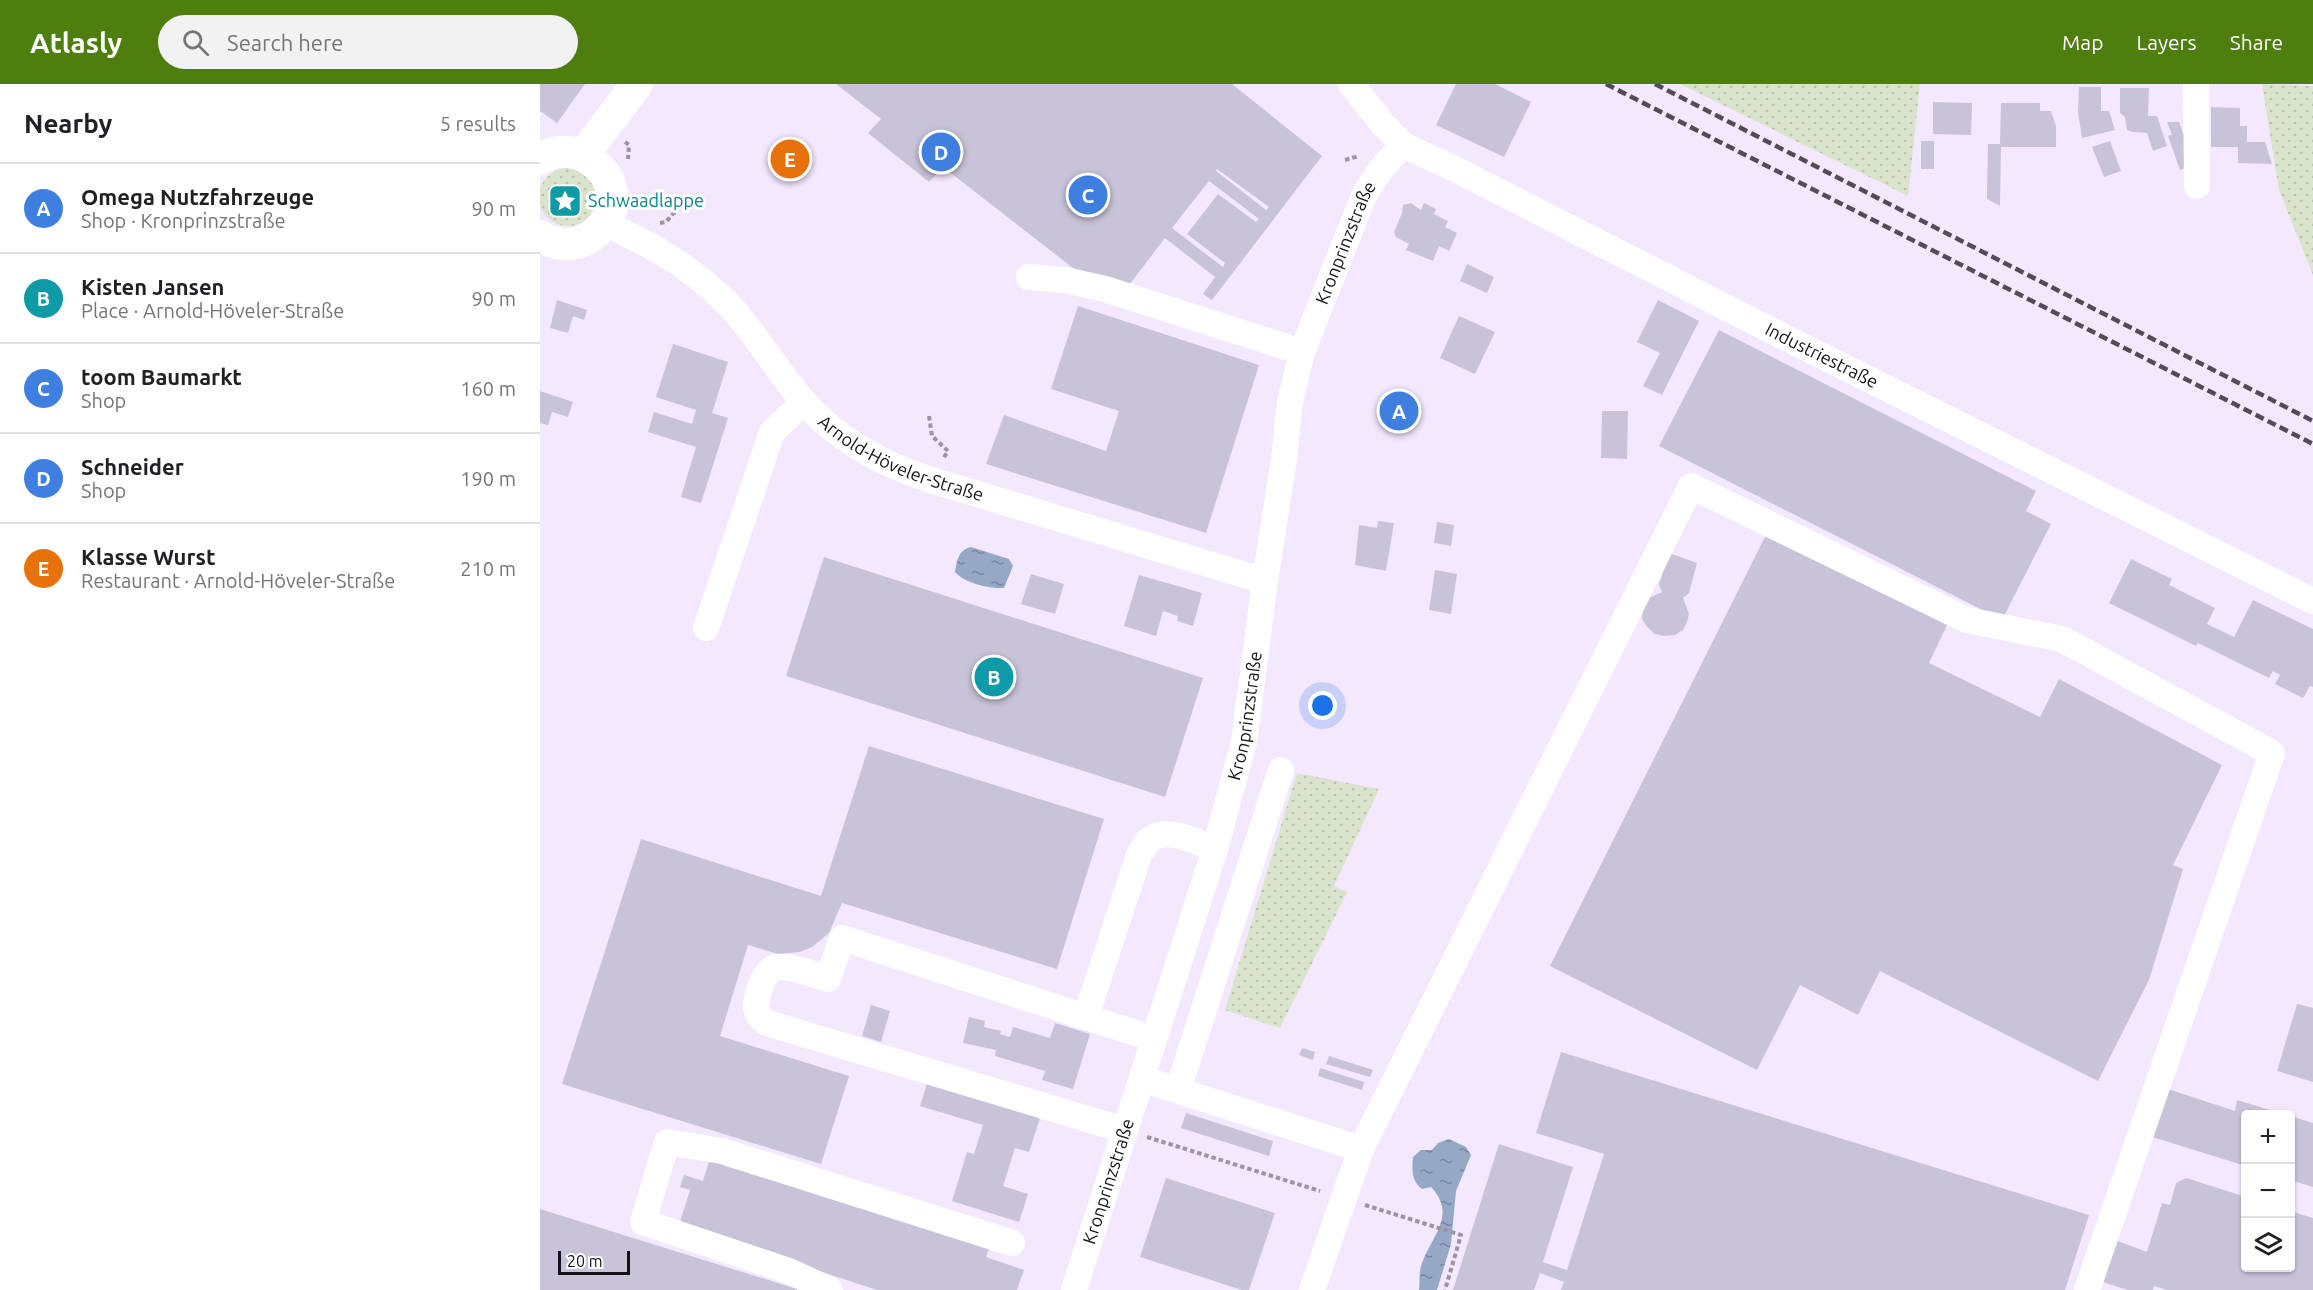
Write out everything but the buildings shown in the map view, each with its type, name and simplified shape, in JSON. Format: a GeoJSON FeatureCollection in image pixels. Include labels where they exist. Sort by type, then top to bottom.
{"type":"FeatureCollection","features":[{"type":"Feature","properties":{"kind":"main road"},"geometry":{"type":"LineString","coordinates":[[583,155],[637,84]]}},
{"type":"Feature","properties":{"kind":"main road"},"geometry":{"type":"LineString","coordinates":[[540,159],[553,153],[563,152],[583,155],[600,166],[610,183],[612,203],[605,222],[590,237],[570,244],[556,243],[540,236]]}},
{"type":"Feature","properties":{"kind":"street","name":"Industriestraße"},"geometry":{"type":"LineString","coordinates":[[1351,84],[1403,145],[1462,172],[1788,339],[2313,601]]}},
{"type":"Feature","properties":{"kind":"street"},"geometry":{"type":"LineString","coordinates":[[2196,84],[2198,186]]}},
{"type":"Feature","properties":{"kind":"street","name":"Kronprinzstraße"},"geometry":{"type":"LineString","coordinates":[[1074,1290],[1215,849],[1244,741],[1290,402],[1302,352],[1365,193],[1382,168],[1403,145]]}},
{"type":"Feature","properties":{"kind":"street","name":"Arnold-Höveler-Straße"},"geometry":{"type":"LineString","coordinates":[[605,222],[660,251],[702,281],[749,329],[804,402],[836,432],[901,471],[1265,581]]}},
{"type":"Feature","properties":{"kind":"street"},"geometry":{"type":"LineString","coordinates":[[1029,277],[1065,280],[1105,289],[1302,352]]}},
{"type":"Feature","properties":{"kind":"street"},"geometry":{"type":"LineString","coordinates":[[706,628],[772,432],[804,402]]}},
{"type":"Feature","properties":{"kind":"street"},"geometry":{"type":"LineString","coordinates":[[1312,1290],[1361,1149],[1691,486],[1966,620],[2062,639],[2271,753],[2087,1290]]}},
{"type":"Feature","properties":{"kind":"street"},"geometry":{"type":"LineString","coordinates":[[1178,1090],[1281,770]]}},
{"type":"Feature","properties":{"kind":"street"},"geometry":{"type":"LineString","coordinates":[[1086,1016],[1139,855],[1147,843],[1155,836],[1166,834],[1215,849]]}},
{"type":"Feature","properties":{"kind":"street"},"geometry":{"type":"LineString","coordinates":[[1124,1130],[766,1023],[761,1019],[756,1006],[765,975],[771,969],[784,967],[828,979],[842,938],[1154,1039]]}},
{"type":"Feature","properties":{"kind":"street"},"geometry":{"type":"LineString","coordinates":[[1142,1079],[1361,1149]]}},
{"type":"Feature","properties":{"kind":"street"},"geometry":{"type":"LineString","coordinates":[[830,1290],[789,1271],[643,1222],[667,1142],[722,1152],[1012,1243]]}},
{"type":"Feature","properties":{"kind":"path"},"geometry":{"type":"LineString","coordinates":[[660,230],[652,224],[666,222],[678,208],[694,205]]}},
{"type":"Feature","properties":{"kind":"path"},"geometry":{"type":"LineString","coordinates":[[929,416],[932,436],[948,451],[931,480]]}},
{"type":"Feature","properties":{"kind":"path"},"geometry":{"type":"LineString","coordinates":[[1124,1130],[1461,1236],[1445,1290]]}},
{"type":"Feature","properties":{"kind":"green space"},"geometry":{"type":"Polygon","coordinates":[[[1680,84],[1920,84],[1908,196],[1680,84]]]}},
{"type":"Feature","properties":{"kind":"green space"},"geometry":{"type":"Polygon","coordinates":[[[2262,84],[2313,86],[2313,275],[2279,190],[2262,84]]]}},
{"type":"Feature","properties":{"kind":"green space"},"geometry":{"type":"Polygon","coordinates":[[[568,168],[579,170],[592,181],[597,197],[595,208],[584,221],[568,226],[557,224],[544,213],[539,197],[541,186],[552,173],[568,168]]]}},
{"type":"Feature","properties":{"kind":"green space"},"geometry":{"type":"Polygon","coordinates":[[[1297,773],[1379,789],[1334,886],[1347,892],[1280,1028],[1225,1010],[1297,773]]]}},
{"type":"Feature","properties":{"kind":"water"},"geometry":{"type":"Polygon","coordinates":[[[971,547],[1009,559],[1013,566],[1004,588],[978,584],[964,579],[955,572],[961,553],[971,547]]]}},
{"type":"Feature","properties":{"kind":"water"},"geometry":{"type":"Polygon","coordinates":[[[1449,1139],[1466,1147],[1471,1155],[1456,1191],[1451,1244],[1437,1290],[1419,1290],[1423,1260],[1439,1229],[1442,1209],[1439,1198],[1431,1187],[1422,1189],[1414,1179],[1413,1157],[1421,1150],[1432,1150],[1438,1143],[1449,1139]]]}},
{"type":"Feature","properties":{"kind":"railway"},"geometry":{"type":"LineString","coordinates":[[1606,84],[2313,444]]}},
{"type":"Feature","properties":{"kind":"railway"},"geometry":{"type":"LineString","coordinates":[[1655,84],[2313,421]]}},
{"type":"Feature","properties":{"kind":"place","name":"Schneider"},"geometry":{"type":"Point","coordinates":[941,152]}},
{"type":"Feature","properties":{"kind":"place","name":"Klasse Wurst"},"geometry":{"type":"Point","coordinates":[790,159]}},
{"type":"Feature","properties":{"kind":"place","name":"toom Baumarkt"},"geometry":{"type":"Point","coordinates":[1088,195]}},
{"type":"Feature","properties":{"kind":"place","name":"Schwaadlappe"},"geometry":{"type":"Point","coordinates":[565,201]}},
{"type":"Feature","properties":{"kind":"place","name":"Omega Nutzfahrzeuge"},"geometry":{"type":"Point","coordinates":[1399,411]}},
{"type":"Feature","properties":{"kind":"place","name":"Kisten Jansen"},"geometry":{"type":"Point","coordinates":[994,677]}}]}
